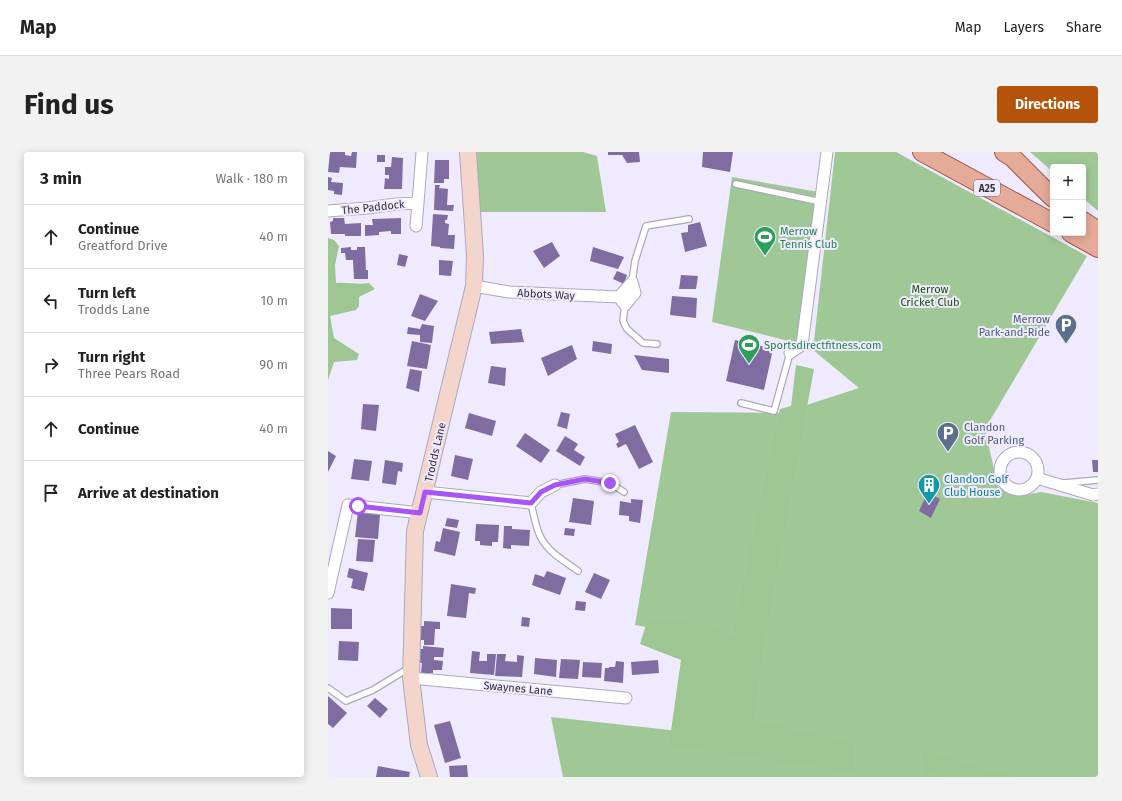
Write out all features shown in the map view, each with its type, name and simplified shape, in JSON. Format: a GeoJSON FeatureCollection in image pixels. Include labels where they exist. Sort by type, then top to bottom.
{"type":"FeatureCollection","features":[{"type":"Feature","properties":{"kind":"main road","name":"A25"},"geometry":{"type":"LineString","coordinates":[[922,152],[1050,221]]}},
{"type":"Feature","properties":{"kind":"main road"},"geometry":{"type":"LineString","coordinates":[[1004,152],[1012,157],[1050,195]]}},
{"type":"Feature","properties":{"kind":"main road"},"geometry":{"type":"LineString","coordinates":[[1086,223],[1098,231]]}},
{"type":"Feature","properties":{"kind":"main road"},"geometry":{"type":"LineString","coordinates":[[1076,236],[1098,248]]}},
{"type":"Feature","properties":{"kind":"street","name":"The Paddock"},"geometry":{"type":"LineString","coordinates":[[416,226],[422,152]]}},
{"type":"Feature","properties":{"kind":"street","name":"Trodds Lane"},"geometry":{"type":"LineString","coordinates":[[428,777],[419,745],[411,672],[415,531],[474,286],[475,256],[468,152]]}},
{"type":"Feature","properties":{"kind":"street"},"geometry":{"type":"LineString","coordinates":[[790,353],[802,345],[827,152]]}},
{"type":"Feature","properties":{"kind":"street","name":"The Paddock"},"geometry":{"type":"LineString","coordinates":[[328,211],[418,203]]}},
{"type":"Feature","properties":{"kind":"street"},"geometry":{"type":"LineString","coordinates":[[622,301],[632,282]]}},
{"type":"Feature","properties":{"kind":"street","name":"Abbots Way"},"geometry":{"type":"LineString","coordinates":[[474,286],[509,292],[622,301]]}},
{"type":"Feature","properties":{"kind":"street"},"geometry":{"type":"LineString","coordinates":[[1037,478],[1093,495],[1098,494]]}},
{"type":"Feature","properties":{"kind":"street"},"geometry":{"type":"LineString","coordinates":[[425,492],[531,503],[541,492],[555,485]]}},
{"type":"Feature","properties":{"kind":"street"},"geometry":{"type":"LineString","coordinates":[[328,593],[348,505],[420,513]]}},
{"type":"Feature","properties":{"kind":"street","name":"Swaynes Lane"},"geometry":{"type":"LineString","coordinates":[[411,672],[626,698]]}},
{"type":"Feature","properties":{"kind":"lane"},"geometry":{"type":"LineString","coordinates":[[736,184],[821,202]]}},
{"type":"Feature","properties":{"kind":"lane"},"geometry":{"type":"LineString","coordinates":[[632,282],[635,261],[646,226],[689,219]]}},
{"type":"Feature","properties":{"kind":"lane"},"geometry":{"type":"LineString","coordinates":[[622,301],[623,321],[627,329],[643,343],[657,344]]}},
{"type":"Feature","properties":{"kind":"lane"},"geometry":{"type":"LineString","coordinates":[[741,403],[774,411],[790,353]]}},
{"type":"Feature","properties":{"kind":"lane"},"geometry":{"type":"LineString","coordinates":[[555,485],[585,479],[610,483],[624,492]]}},
{"type":"Feature","properties":{"kind":"lane"},"geometry":{"type":"LineString","coordinates":[[1058,484],[1098,480]]}},
{"type":"Feature","properties":{"kind":"lane"},"geometry":{"type":"LineString","coordinates":[[531,503],[538,533],[546,546],[578,571]]}},
{"type":"Feature","properties":{"kind":"lane"},"geometry":{"type":"LineString","coordinates":[[328,688],[346,701],[411,672]]}},
{"type":"Feature","properties":{"kind":"green space"},"geometry":{"type":"Polygon","coordinates":[[[472,152],[583,152],[597,156],[606,212],[477,212],[472,152]]]}},
{"type":"Feature","properties":{"kind":"green space","name":"Merrow Cricket Club"},"geometry":{"type":"Polygon","coordinates":[[[835,152],[896,152],[1087,256],[985,429],[998,487],[1018,496],[1041,492],[1098,503],[1098,777],[563,777],[551,717],[743,738],[714,639],[635,625],[671,412],[782,413],[859,388],[813,350],[835,152]]]}},
{"type":"Feature","properties":{"kind":"green space"},"geometry":{"type":"Polygon","coordinates":[[[1030,152],[1098,152],[1098,211],[1086,201],[1086,164],[1050,164],[1050,169],[1030,152]]]}},
{"type":"Feature","properties":{"kind":"green space","name":"Merrow Tennis Club"},"geometry":{"type":"Polygon","coordinates":[[[732,177],[819,192],[797,343],[712,322],[732,177]]]}},
{"type":"Feature","properties":{"kind":"green space"},"geometry":{"type":"Polygon","coordinates":[[[328,238],[334,240],[339,246],[335,265],[336,283],[369,283],[375,289],[359,297],[359,306],[356,310],[330,316],[334,338],[359,354],[357,360],[334,362],[328,380],[328,238]]]}},
{"type":"Feature","properties":{"kind":"green space"},"geometry":{"type":"Polygon","coordinates":[[[796,365],[814,369],[762,653],[754,720],[853,743],[854,772],[669,745],[681,660],[640,644],[648,618],[709,625],[732,637],[780,409],[791,406],[796,365]]]}},
{"type":"Feature","properties":{"kind":"green space"},"geometry":{"type":"Polygon","coordinates":[[[921,750],[1014,777],[948,777],[925,772],[921,750]]]}},
{"type":"Feature","properties":{"kind":"building"},"geometry":{"type":"Polygon","coordinates":[[[330,152],[345,152],[345,155],[351,156],[352,152],[357,152],[356,168],[340,167],[339,173],[328,172],[330,152]]]}},
{"type":"Feature","properties":{"kind":"building"},"geometry":{"type":"Polygon","coordinates":[[[608,152],[639,152],[640,162],[627,163],[622,155],[608,155],[608,152]]]}},
{"type":"Feature","properties":{"kind":"building"},"geometry":{"type":"Polygon","coordinates":[[[703,152],[733,152],[730,172],[702,167],[703,152]]]}},
{"type":"Feature","properties":{"kind":"building"},"geometry":{"type":"Polygon","coordinates":[[[377,155],[385,155],[385,162],[377,162],[377,155]]]}},
{"type":"Feature","properties":{"kind":"building"},"geometry":{"type":"Polygon","coordinates":[[[392,157],[403,158],[402,189],[384,189],[385,178],[389,179],[389,175],[385,175],[385,167],[391,167],[392,157]]]}},
{"type":"Feature","properties":{"kind":"building"},"geometry":{"type":"Polygon","coordinates":[[[435,160],[449,160],[449,179],[444,179],[444,183],[434,183],[435,160]]]}},
{"type":"Feature","properties":{"kind":"building"},"geometry":{"type":"Polygon","coordinates":[[[328,177],[332,178],[331,182],[343,183],[342,195],[334,194],[334,191],[328,190],[328,177]]]}},
{"type":"Feature","properties":{"kind":"building"},"geometry":{"type":"Polygon","coordinates":[[[435,185],[440,185],[439,188],[448,189],[447,205],[454,205],[453,211],[434,210],[435,185]]]}},
{"type":"Feature","properties":{"kind":"building"},"geometry":{"type":"Polygon","coordinates":[[[433,214],[448,215],[445,223],[449,224],[448,235],[455,235],[454,249],[431,246],[433,214]]]}},
{"type":"Feature","properties":{"kind":"building"},"geometry":{"type":"Polygon","coordinates":[[[333,218],[344,218],[345,224],[361,223],[361,236],[331,234],[330,222],[333,221],[333,218]]]}},
{"type":"Feature","properties":{"kind":"building"},"geometry":{"type":"Polygon","coordinates":[[[401,218],[401,234],[391,234],[391,231],[379,232],[379,235],[365,236],[365,225],[373,225],[372,219],[401,218]]]}},
{"type":"Feature","properties":{"kind":"building"},"geometry":{"type":"Polygon","coordinates":[[[700,222],[707,246],[685,252],[681,233],[688,232],[688,225],[700,222]]]}},
{"type":"Feature","properties":{"kind":"building"},"geometry":{"type":"Polygon","coordinates":[[[552,242],[560,256],[544,268],[533,251],[552,242]]]}},
{"type":"Feature","properties":{"kind":"building"},"geometry":{"type":"Polygon","coordinates":[[[351,247],[351,250],[357,250],[357,247],[365,247],[368,279],[354,279],[353,260],[346,260],[345,253],[341,253],[341,248],[351,247]]]}},
{"type":"Feature","properties":{"kind":"building"},"geometry":{"type":"Polygon","coordinates":[[[593,247],[624,257],[618,269],[590,261],[593,247]]]}},
{"type":"Feature","properties":{"kind":"building"},"geometry":{"type":"Polygon","coordinates":[[[399,254],[408,256],[405,267],[397,265],[399,254]]]}},
{"type":"Feature","properties":{"kind":"building"},"geometry":{"type":"Polygon","coordinates":[[[439,260],[453,261],[451,276],[439,275],[439,260]]]}},
{"type":"Feature","properties":{"kind":"building"},"geometry":{"type":"Polygon","coordinates":[[[617,271],[627,275],[624,284],[613,279],[617,271]]]}},
{"type":"Feature","properties":{"kind":"building"},"geometry":{"type":"Polygon","coordinates":[[[681,275],[698,276],[696,289],[679,289],[681,275]]]}},
{"type":"Feature","properties":{"kind":"building"},"geometry":{"type":"Polygon","coordinates":[[[420,294],[438,301],[425,321],[411,316],[420,294]]]}},
{"type":"Feature","properties":{"kind":"building"},"geometry":{"type":"Polygon","coordinates":[[[672,296],[697,298],[696,318],[670,315],[672,296]]]}},
{"type":"Feature","properties":{"kind":"building"},"geometry":{"type":"Polygon","coordinates":[[[422,324],[434,326],[432,343],[420,342],[420,335],[407,334],[408,327],[420,329],[422,324]]]}},
{"type":"Feature","properties":{"kind":"building"},"geometry":{"type":"Polygon","coordinates":[[[521,329],[524,342],[491,344],[489,332],[521,329]]]}},
{"type":"Feature","properties":{"kind":"building","name":"Sportsdirectfitness.com"},"geometry":{"type":"Polygon","coordinates":[[[735,340],[773,349],[764,390],[726,381],[735,340]]]}},
{"type":"Feature","properties":{"kind":"building"},"geometry":{"type":"Polygon","coordinates":[[[412,341],[431,345],[427,369],[407,366],[412,341]]]}},
{"type":"Feature","properties":{"kind":"building"},"geometry":{"type":"Polygon","coordinates":[[[593,341],[612,344],[611,354],[592,351],[593,341]]]}},
{"type":"Feature","properties":{"kind":"building"},"geometry":{"type":"Polygon","coordinates":[[[572,345],[577,359],[548,376],[541,358],[572,345]]]}},
{"type":"Feature","properties":{"kind":"building"},"geometry":{"type":"Polygon","coordinates":[[[634,355],[669,359],[669,373],[642,370],[634,355]]]}},
{"type":"Feature","properties":{"kind":"building"},"geometry":{"type":"Polygon","coordinates":[[[491,366],[506,368],[505,386],[488,383],[491,366]]]}},
{"type":"Feature","properties":{"kind":"building"},"geometry":{"type":"Polygon","coordinates":[[[410,369],[422,371],[419,392],[406,388],[410,369]]]}},
{"type":"Feature","properties":{"kind":"building"},"geometry":{"type":"Polygon","coordinates":[[[363,404],[379,405],[376,431],[361,429],[363,404]]]}},
{"type":"Feature","properties":{"kind":"building"},"geometry":{"type":"Polygon","coordinates":[[[561,412],[570,414],[567,429],[557,426],[561,412]]]}},
{"type":"Feature","properties":{"kind":"building"},"geometry":{"type":"Polygon","coordinates":[[[469,413],[496,421],[492,436],[465,428],[469,413]]]}},
{"type":"Feature","properties":{"kind":"building"},"geometry":{"type":"Polygon","coordinates":[[[635,425],[653,462],[639,469],[626,444],[618,448],[616,444],[619,442],[615,434],[635,425]]]}},
{"type":"Feature","properties":{"kind":"building"},"geometry":{"type":"Polygon","coordinates":[[[525,433],[550,450],[541,463],[516,446],[525,433]]]}},
{"type":"Feature","properties":{"kind":"building"},"geometry":{"type":"Polygon","coordinates":[[[565,436],[578,444],[574,450],[585,457],[580,466],[556,451],[565,436]]]}},
{"type":"Feature","properties":{"kind":"building"},"geometry":{"type":"Polygon","coordinates":[[[328,451],[336,456],[328,472],[328,451]]]}},
{"type":"Feature","properties":{"kind":"building"},"geometry":{"type":"Polygon","coordinates":[[[455,455],[473,459],[468,480],[451,476],[455,455]]]}},
{"type":"Feature","properties":{"kind":"building"},"geometry":{"type":"Polygon","coordinates":[[[354,459],[372,461],[369,481],[351,479],[354,459]]]}},
{"type":"Feature","properties":{"kind":"building"},"geometry":{"type":"Polygon","coordinates":[[[385,460],[403,463],[402,472],[398,471],[396,485],[382,483],[385,460]]]}},
{"type":"Feature","properties":{"kind":"building"},"geometry":{"type":"Polygon","coordinates":[[[1092,460],[1098,460],[1098,472],[1093,472],[1092,460]]]}},
{"type":"Feature","properties":{"kind":"building","name":"Clandon Golf Club House"},"geometry":{"type":"Polygon","coordinates":[[[928,492],[940,499],[931,518],[919,511],[928,492]]]}},
{"type":"Feature","properties":{"kind":"building"},"geometry":{"type":"Polygon","coordinates":[[[573,498],[594,501],[591,525],[569,522],[573,498]]]}},
{"type":"Feature","properties":{"kind":"building"},"geometry":{"type":"Polygon","coordinates":[[[631,499],[643,500],[640,523],[629,521],[629,516],[619,515],[620,501],[631,503],[631,499]]]}},
{"type":"Feature","properties":{"kind":"building"},"geometry":{"type":"Polygon","coordinates":[[[358,511],[380,514],[378,539],[355,537],[358,511]]]}},
{"type":"Feature","properties":{"kind":"building"},"geometry":{"type":"Polygon","coordinates":[[[447,518],[459,520],[457,528],[445,526],[447,518]]]}},
{"type":"Feature","properties":{"kind":"building"},"geometry":{"type":"Polygon","coordinates":[[[476,524],[499,525],[498,542],[492,542],[492,546],[480,545],[480,541],[475,541],[476,524]]]}},
{"type":"Feature","properties":{"kind":"building"},"geometry":{"type":"Polygon","coordinates":[[[504,526],[512,526],[512,529],[530,530],[529,546],[511,545],[511,549],[503,548],[504,526]]]}},
{"type":"Feature","properties":{"kind":"building"},"geometry":{"type":"Polygon","coordinates":[[[443,528],[460,532],[455,556],[434,551],[436,541],[440,542],[443,528]]]}},
{"type":"Feature","properties":{"kind":"building"},"geometry":{"type":"Polygon","coordinates":[[[565,528],[575,529],[574,536],[564,535],[565,528]]]}},
{"type":"Feature","properties":{"kind":"building"},"geometry":{"type":"Polygon","coordinates":[[[358,539],[375,540],[373,562],[356,561],[358,539]]]}},
{"type":"Feature","properties":{"kind":"building"},"geometry":{"type":"Polygon","coordinates":[[[349,568],[368,573],[364,591],[351,588],[353,579],[347,577],[349,568]]]}},
{"type":"Feature","properties":{"kind":"building"},"geometry":{"type":"Polygon","coordinates":[[[547,571],[566,578],[560,595],[532,585],[535,574],[544,577],[547,571]]]}},
{"type":"Feature","properties":{"kind":"building"},"geometry":{"type":"Polygon","coordinates":[[[594,573],[610,580],[601,599],[585,592],[594,573]]]}},
{"type":"Feature","properties":{"kind":"building"},"geometry":{"type":"Polygon","coordinates":[[[451,584],[476,588],[475,594],[469,593],[466,618],[447,616],[451,584]]]}},
{"type":"Feature","properties":{"kind":"building"},"geometry":{"type":"Polygon","coordinates":[[[576,601],[586,602],[585,611],[575,610],[576,601]]]}},
{"type":"Feature","properties":{"kind":"building"},"geometry":{"type":"Polygon","coordinates":[[[331,608],[352,609],[352,629],[331,629],[331,608]]]}},
{"type":"Feature","properties":{"kind":"building"},"geometry":{"type":"Polygon","coordinates":[[[522,617],[530,618],[529,627],[521,626],[522,617]]]}},
{"type":"Feature","properties":{"kind":"building"},"geometry":{"type":"Polygon","coordinates":[[[424,621],[440,622],[440,629],[435,629],[434,645],[424,645],[424,640],[420,640],[421,626],[424,626],[424,621]]]}},
{"type":"Feature","properties":{"kind":"building"},"geometry":{"type":"Polygon","coordinates":[[[339,641],[359,642],[358,661],[338,660],[339,641]]]}},
{"type":"Feature","properties":{"kind":"building"},"geometry":{"type":"Polygon","coordinates":[[[423,646],[444,648],[443,657],[434,657],[434,660],[443,661],[442,670],[433,670],[433,673],[421,673],[422,663],[419,663],[420,649],[423,649],[423,646]]]}},
{"type":"Feature","properties":{"kind":"building"},"geometry":{"type":"Polygon","coordinates":[[[472,651],[480,652],[479,661],[487,661],[487,654],[496,654],[494,675],[470,673],[472,651]]]}},
{"type":"Feature","properties":{"kind":"building"},"geometry":{"type":"Polygon","coordinates":[[[497,654],[506,654],[505,661],[517,662],[517,655],[524,656],[522,677],[495,676],[497,654]]]}},
{"type":"Feature","properties":{"kind":"building"},"geometry":{"type":"Polygon","coordinates":[[[535,658],[557,660],[556,677],[534,674],[535,658]]]}},
{"type":"Feature","properties":{"kind":"building"},"geometry":{"type":"Polygon","coordinates":[[[561,659],[580,660],[578,679],[559,678],[561,659]]]}},
{"type":"Feature","properties":{"kind":"building"},"geometry":{"type":"Polygon","coordinates":[[[658,660],[659,673],[632,675],[631,662],[658,660]]]}},
{"type":"Feature","properties":{"kind":"building"},"geometry":{"type":"Polygon","coordinates":[[[616,661],[624,662],[623,683],[604,681],[605,668],[615,667],[616,661]]]}},
{"type":"Feature","properties":{"kind":"building"},"geometry":{"type":"Polygon","coordinates":[[[583,662],[602,663],[601,678],[582,677],[583,662]]]}},
{"type":"Feature","properties":{"kind":"building"},"geometry":{"type":"Polygon","coordinates":[[[328,696],[347,713],[333,728],[328,724],[328,696]]]}},
{"type":"Feature","properties":{"kind":"building"},"geometry":{"type":"Polygon","coordinates":[[[375,698],[388,709],[380,718],[367,706],[375,698]]]}},
{"type":"Feature","properties":{"kind":"building"},"geometry":{"type":"Polygon","coordinates":[[[450,721],[461,758],[445,763],[434,725],[450,721]]]}},
{"type":"Feature","properties":{"kind":"building"},"geometry":{"type":"Polygon","coordinates":[[[467,765],[468,777],[450,777],[449,766],[467,765]]]}},
{"type":"Feature","properties":{"kind":"building"},"geometry":{"type":"Polygon","coordinates":[[[378,766],[410,772],[409,777],[376,777],[378,766]]]}},
{"type":"Feature","properties":{"kind":"place","name":"Merrow Tennis Club"},"geometry":{"type":"Point","coordinates":[765,256]}},
{"type":"Feature","properties":{"kind":"place","name":"Merrow Park-and-Ride"},"geometry":{"type":"Point","coordinates":[1066,344]}},
{"type":"Feature","properties":{"kind":"place","name":"Sportsdirectfitness.com"},"geometry":{"type":"Point","coordinates":[749,364]}},
{"type":"Feature","properties":{"kind":"place","name":"Clandon Golf Parking"},"geometry":{"type":"Point","coordinates":[948,452]}},
{"type":"Feature","properties":{"kind":"place","name":"Clandon Golf Club House"},"geometry":{"type":"Point","coordinates":[929,504]}},
{"type":"Feature","properties":{"kind":"route"},"geometry":{"type":"LineString","coordinates":[[358,506],[420,513],[425,492],[531,503],[541,492],[555,485],[585,479],[610,483]]}}]}
